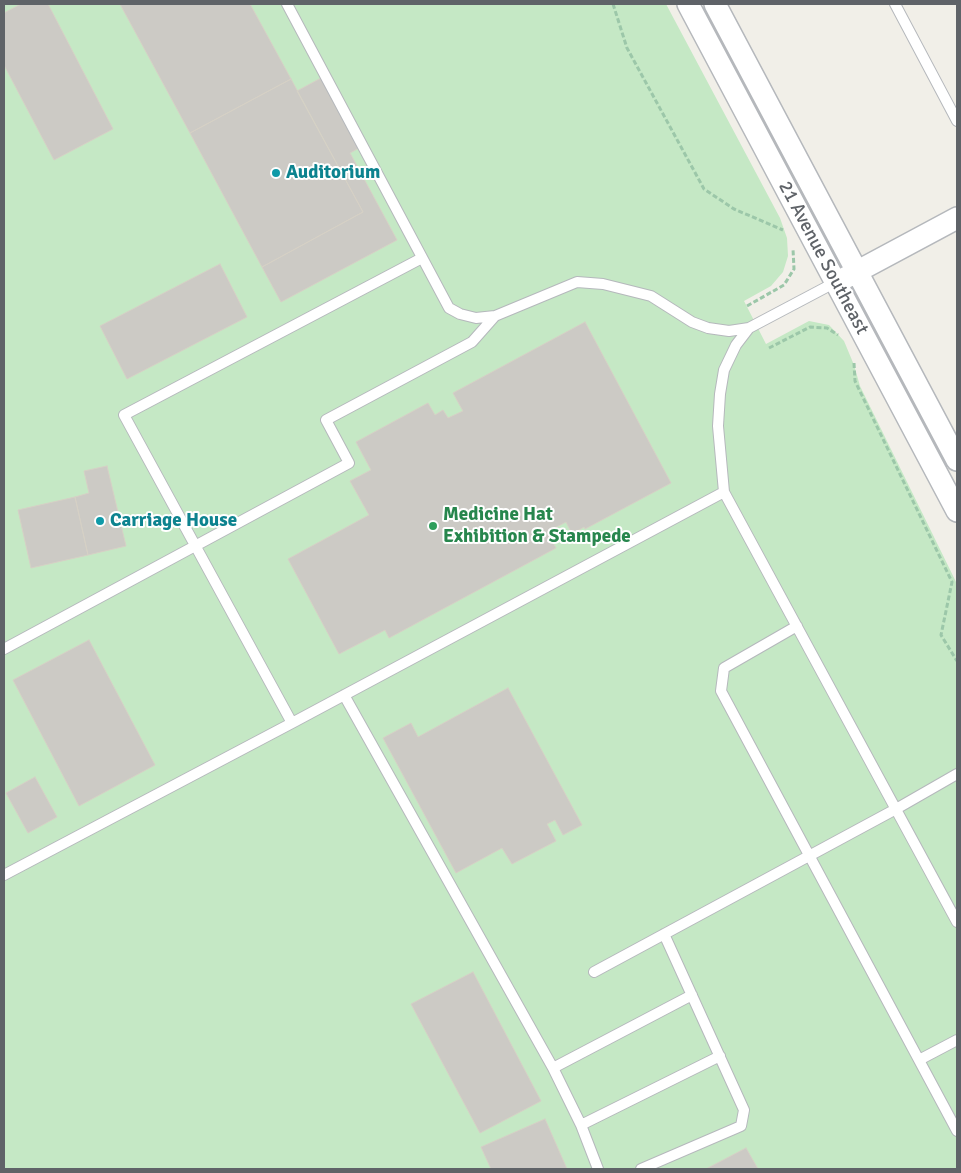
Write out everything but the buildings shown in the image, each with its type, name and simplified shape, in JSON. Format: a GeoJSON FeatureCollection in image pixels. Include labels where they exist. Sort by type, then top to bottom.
{"type":"FeatureCollection","features":[{"type":"Feature","properties":{"kind":"street","name":"21 Avenue Southeast"},"geometry":{"type":"LineString","coordinates":[[688,4],[957,511]]}},
{"type":"Feature","properties":{"kind":"street","name":"21 Avenue Southeast"},"geometry":{"type":"LineString","coordinates":[[714,4],[957,460]]}},
{"type":"Feature","properties":{"kind":"street"},"geometry":{"type":"LineString","coordinates":[[836,282],[957,218]]}},
{"type":"Feature","properties":{"kind":"lane"},"geometry":{"type":"LineString","coordinates":[[287,4],[449,308],[460,314],[476,318],[495,316],[577,282],[603,284],[651,296],[692,322],[708,328],[729,331],[749,328],[836,282]]}},
{"type":"Feature","properties":{"kind":"lane"},"geometry":{"type":"LineString","coordinates":[[895,4],[957,121]]}},
{"type":"Feature","properties":{"kind":"lane"},"geometry":{"type":"LineString","coordinates":[[292,723],[124,415],[422,258]]}},
{"type":"Feature","properties":{"kind":"lane"},"geometry":{"type":"LineString","coordinates":[[4,649],[349,463],[326,420],[472,342],[495,316]]}},
{"type":"Feature","properties":{"kind":"lane"},"geometry":{"type":"LineString","coordinates":[[749,328],[736,346],[724,370],[720,394],[718,426],[724,492],[957,922]]}},
{"type":"Feature","properties":{"kind":"lane"},"geometry":{"type":"LineString","coordinates":[[4,874],[344,696],[724,492]]}},
{"type":"Feature","properties":{"kind":"lane"},"geometry":{"type":"LineString","coordinates":[[797,626],[724,668],[721,691],[957,1130]]}},
{"type":"Feature","properties":{"kind":"lane"},"geometry":{"type":"LineString","coordinates":[[344,696],[553,1068],[581,1125],[598,1169]]}},
{"type":"Feature","properties":{"kind":"lane"},"geometry":{"type":"LineString","coordinates":[[594,972],[896,809],[957,774]]}},
{"type":"Feature","properties":{"kind":"lane"},"geometry":{"type":"LineString","coordinates":[[641,1169],[741,1126],[744,1110],[664,934]]}},
{"type":"Feature","properties":{"kind":"lane"},"geometry":{"type":"LineString","coordinates":[[553,1068],[692,995]]}},
{"type":"Feature","properties":{"kind":"lane"},"geometry":{"type":"LineString","coordinates":[[919,1060],[957,1040]]}},
{"type":"Feature","properties":{"kind":"lane"},"geometry":{"type":"LineString","coordinates":[[581,1125],[720,1056]]}},
{"type":"Feature","properties":{"kind":"path"},"geometry":{"type":"LineString","coordinates":[[613,4],[627,48],[704,189],[734,209],[782,229],[786,234]]}},
{"type":"Feature","properties":{"kind":"path"},"geometry":{"type":"LineString","coordinates":[[747,306],[784,285],[794,269],[792,245]]}},
{"type":"Feature","properties":{"kind":"path"},"geometry":{"type":"LineString","coordinates":[[769,348],[810,327],[827,328],[842,338]]}},
{"type":"Feature","properties":{"kind":"path"},"geometry":{"type":"LineString","coordinates":[[853,354],[855,381],[952,582],[941,635],[957,661]]}},
{"type":"Feature","properties":{"kind":"green space","name":"Medicine Hat Exhibition & Stampede"},"geometry":{"type":"Polygon","coordinates":[[[4,4],[666,4],[780,218],[787,238],[788,256],[783,272],[771,286],[744,301],[766,344],[809,321],[829,325],[844,341],[860,386],[957,584],[957,1169],[4,1169],[4,4]]]}},
{"type":"Feature","properties":{"kind":"place","name":"Auditorium"},"geometry":{"type":"Point","coordinates":[276,173]}},
{"type":"Feature","properties":{"kind":"place","name":"Carriage House"},"geometry":{"type":"Point","coordinates":[100,521]}},
{"type":"Feature","properties":{"kind":"place","name":"Medicine Hat Exhibition & Stampede"},"geometry":{"type":"Point","coordinates":[433,526]}}]}
